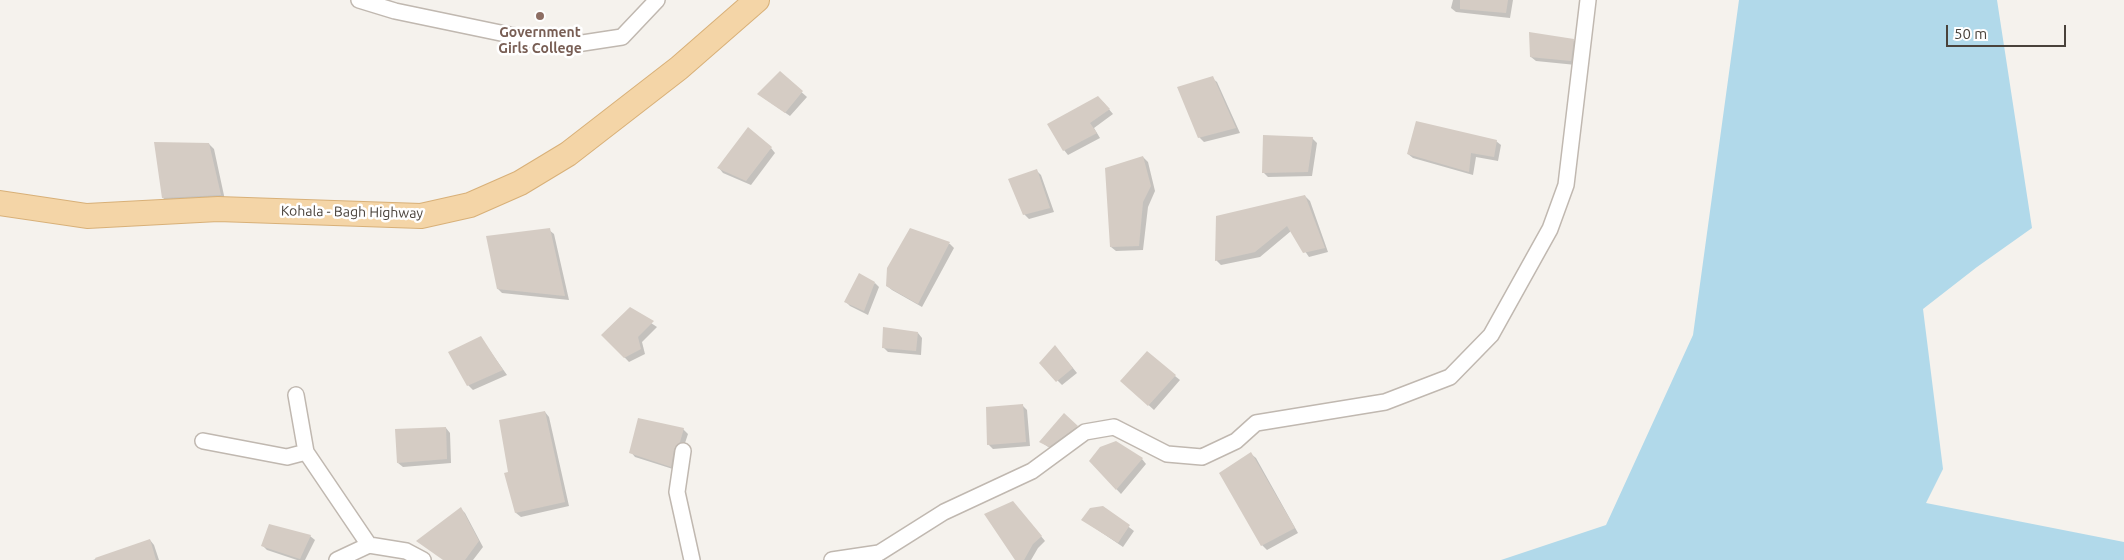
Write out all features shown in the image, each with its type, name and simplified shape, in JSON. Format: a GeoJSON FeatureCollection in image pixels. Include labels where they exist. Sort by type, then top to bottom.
{"type":"FeatureCollection","features":[{"type":"Feature","properties":{"kind":"main road","name":"Kohala - Bagh Highway"},"geometry":{"type":"LineString","coordinates":[[0,203],[87,216],[218,208],[421,216],[470,205],[520,182],[568,154],[678,68],[757,0]]}},
{"type":"Feature","properties":{"kind":"street"},"geometry":{"type":"LineString","coordinates":[[359,0],[395,11],[563,46],[622,36],[657,0]]}},
{"type":"Feature","properties":{"kind":"street"},"geometry":{"type":"LineString","coordinates":[[832,560],[879,553],[944,512],[1032,471],[1085,432],[1114,427],[1168,454],[1202,457],[1236,441],[1256,423],[1385,402],[1450,376],[1491,335],[1550,229],[1566,185],[1588,0]]}},
{"type":"Feature","properties":{"kind":"street"},"geometry":{"type":"LineString","coordinates":[[296,395],[306,452],[369,545]]}},
{"type":"Feature","properties":{"kind":"street"},"geometry":{"type":"LineString","coordinates":[[203,441],[287,457],[306,452]]}},
{"type":"Feature","properties":{"kind":"street"},"geometry":{"type":"LineString","coordinates":[[683,451],[677,492],[692,560]]}},
{"type":"Feature","properties":{"kind":"street"},"geometry":{"type":"LineString","coordinates":[[337,560],[369,545],[406,551],[423,560]]}},
{"type":"Feature","properties":{"kind":"water"},"geometry":{"type":"Polygon","coordinates":[[[1739,0],[1997,0],[2032,228],[1977,267],[1923,309],[1943,469],[1926,503],[2124,542],[2124,560],[1501,560],[1606,525],[1693,335],[1739,0]]]}},
{"type":"Feature","properties":{"kind":"building"},"geometry":{"type":"Polygon","coordinates":[[[1460,0],[1508,0],[1506,13],[1460,9],[1460,0]]]}},
{"type":"Feature","properties":{"kind":"building"},"geometry":{"type":"Polygon","coordinates":[[[1529,32],[1574,39],[1571,61],[1530,57],[1529,32]]]}},
{"type":"Feature","properties":{"kind":"building"},"geometry":{"type":"Polygon","coordinates":[[[780,71],[803,91],[785,113],[757,94],[780,71]]]}},
{"type":"Feature","properties":{"kind":"building"},"geometry":{"type":"Polygon","coordinates":[[[1213,76],[1236,128],[1198,138],[1177,87],[1213,76]]]}},
{"type":"Feature","properties":{"kind":"building"},"geometry":{"type":"Polygon","coordinates":[[[1098,96],[1110,109],[1090,123],[1097,133],[1063,151],[1047,124],[1098,96]]]}},
{"type":"Feature","properties":{"kind":"building"},"geometry":{"type":"Polygon","coordinates":[[[1416,121],[1497,140],[1494,157],[1471,153],[1469,172],[1407,154],[1416,121]]]}},
{"type":"Feature","properties":{"kind":"building"},"geometry":{"type":"Polygon","coordinates":[[[748,127],[772,147],[746,181],[717,168],[748,127]]]}},
{"type":"Feature","properties":{"kind":"building"},"geometry":{"type":"Polygon","coordinates":[[[1263,135],[1313,137],[1308,172],[1262,173],[1263,135]]]}},
{"type":"Feature","properties":{"kind":"building"},"geometry":{"type":"Polygon","coordinates":[[[154,142],[209,143],[221,195],[162,198],[154,142]]]}},
{"type":"Feature","properties":{"kind":"building"},"geometry":{"type":"Polygon","coordinates":[[[1143,156],[1151,186],[1143,202],[1139,246],[1110,247],[1105,168],[1143,156]]]}},
{"type":"Feature","properties":{"kind":"building"},"geometry":{"type":"Polygon","coordinates":[[[1037,169],[1050,208],[1023,215],[1008,179],[1037,169]]]}},
{"type":"Feature","properties":{"kind":"building"},"geometry":{"type":"Polygon","coordinates":[[[1305,195],[1325,248],[1303,253],[1287,226],[1255,252],[1215,261],[1216,216],[1305,195]]]}},
{"type":"Feature","properties":{"kind":"building"},"geometry":{"type":"Polygon","coordinates":[[[550,228],[565,296],[497,289],[486,236],[550,228]]]}},
{"type":"Feature","properties":{"kind":"building"},"geometry":{"type":"Polygon","coordinates":[[[910,228],[950,242],[918,304],[886,286],[887,268],[910,228]]]}},
{"type":"Feature","properties":{"kind":"building"},"geometry":{"type":"Polygon","coordinates":[[[859,273],[875,282],[864,311],[844,302],[859,273]]]}},
{"type":"Feature","properties":{"kind":"building"},"geometry":{"type":"Polygon","coordinates":[[[630,307],[654,321],[638,337],[641,349],[624,358],[601,335],[630,307]]]}},
{"type":"Feature","properties":{"kind":"building"},"geometry":{"type":"Polygon","coordinates":[[[883,327],[918,332],[916,351],[882,348],[883,327]]]}},
{"type":"Feature","properties":{"kind":"building"},"geometry":{"type":"Polygon","coordinates":[[[481,336],[503,370],[467,386],[448,352],[481,336]]]}},
{"type":"Feature","properties":{"kind":"building"},"geometry":{"type":"Polygon","coordinates":[[[1055,345],[1073,368],[1056,382],[1039,363],[1055,345]]]}},
{"type":"Feature","properties":{"kind":"building"},"geometry":{"type":"Polygon","coordinates":[[[1147,351],[1176,375],[1148,406],[1120,381],[1147,351]]]}},
{"type":"Feature","properties":{"kind":"building"},"geometry":{"type":"Polygon","coordinates":[[[1023,404],[1026,442],[987,445],[986,407],[1023,404]]]}},
{"type":"Feature","properties":{"kind":"building"},"geometry":{"type":"Polygon","coordinates":[[[545,411],[565,502],[515,513],[504,473],[508,472],[499,420],[545,411]]]}},
{"type":"Feature","properties":{"kind":"building"},"geometry":{"type":"Polygon","coordinates":[[[1064,413],[1078,426],[1049,447],[1039,442],[1064,413]]]}},
{"type":"Feature","properties":{"kind":"building"},"geometry":{"type":"Polygon","coordinates":[[[638,418],[684,428],[680,442],[674,449],[671,467],[629,453],[638,418]]]}},
{"type":"Feature","properties":{"kind":"building"},"geometry":{"type":"Polygon","coordinates":[[[446,427],[447,459],[397,463],[395,429],[446,427]]]}},
{"type":"Feature","properties":{"kind":"building"},"geometry":{"type":"Polygon","coordinates":[[[1116,441],[1143,458],[1116,490],[1089,461],[1100,447],[1116,441]]]}},
{"type":"Feature","properties":{"kind":"building"},"geometry":{"type":"Polygon","coordinates":[[[1251,452],[1295,528],[1261,546],[1219,473],[1251,452]]]}},
{"type":"Feature","properties":{"kind":"building"},"geometry":{"type":"Polygon","coordinates":[[[1013,501],[1042,536],[1033,544],[1024,560],[1015,560],[984,514],[1013,501]]]}},
{"type":"Feature","properties":{"kind":"building"},"geometry":{"type":"Polygon","coordinates":[[[1103,506],[1130,525],[1118,543],[1081,520],[1090,508],[1103,506]]]}},
{"type":"Feature","properties":{"kind":"building"},"geometry":{"type":"Polygon","coordinates":[[[461,507],[479,541],[465,560],[443,560],[416,541],[461,507]]]}},
{"type":"Feature","properties":{"kind":"building"},"geometry":{"type":"Polygon","coordinates":[[[269,524],[311,535],[300,559],[261,546],[269,524]]]}},
{"type":"Feature","properties":{"kind":"building"},"geometry":{"type":"Polygon","coordinates":[[[150,539],[156,560],[96,560],[95,558],[150,539]]]}},
{"type":"Feature","properties":{"kind":"place","name":"Government Girls College"},"geometry":{"type":"Point","coordinates":[540,16]}}]}
